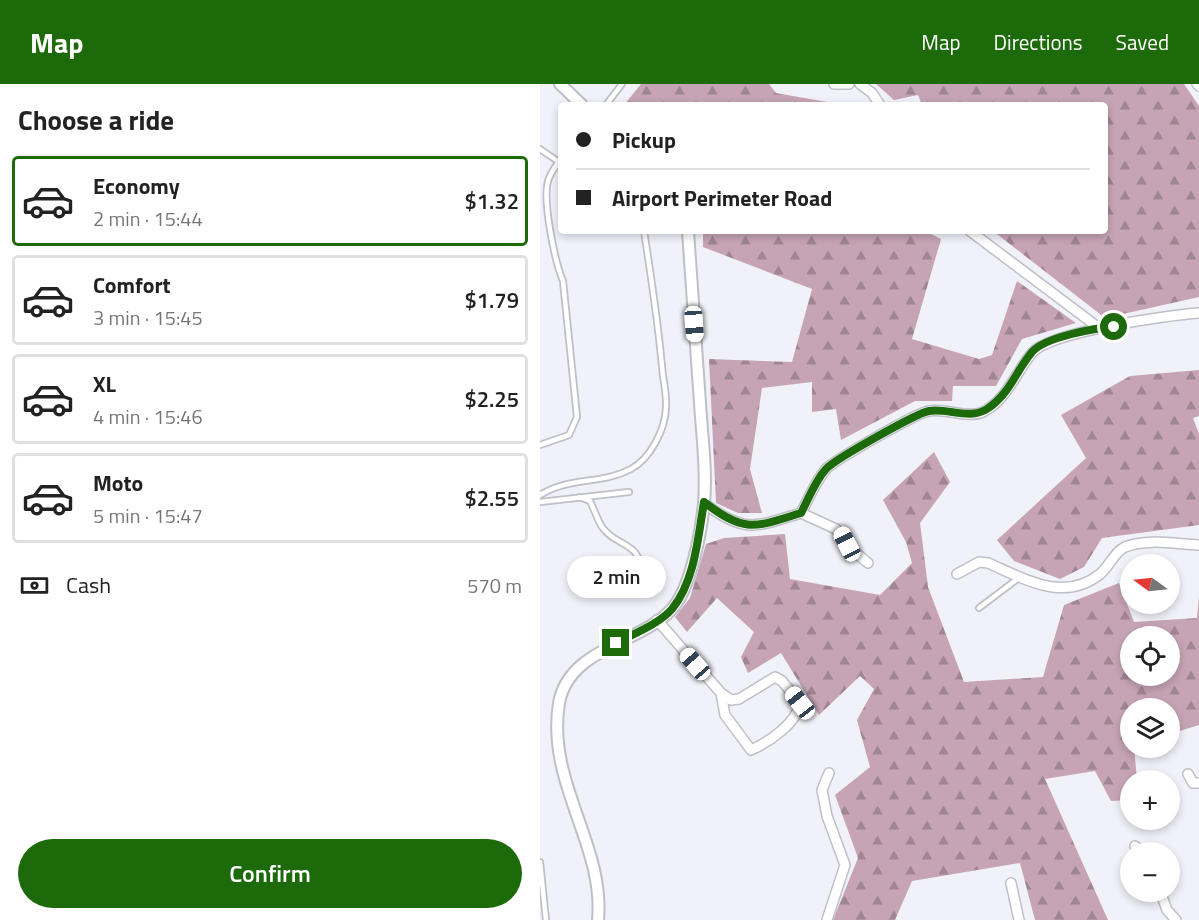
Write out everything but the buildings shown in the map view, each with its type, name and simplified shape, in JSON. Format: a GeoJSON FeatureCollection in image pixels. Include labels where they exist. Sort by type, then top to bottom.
{"type":"FeatureCollection","features":[{"type":"Feature","properties":{"kind":"street"},"geometry":{"type":"LineString","coordinates":[[560,84],[579,102]]}},
{"type":"Feature","properties":{"kind":"street"},"geometry":{"type":"LineString","coordinates":[[834,84],[849,84]]}},
{"type":"Feature","properties":{"kind":"street"},"geometry":{"type":"LineString","coordinates":[[860,84],[872,93],[878,102]]}},
{"type":"Feature","properties":{"kind":"street"},"geometry":{"type":"LineString","coordinates":[[598,920],[593,871],[560,767],[556,732],[559,702],[565,687],[582,665],[671,610],[682,593],[693,560],[704,502],[704,462],[688,234]]}},
{"type":"Feature","properties":{"kind":"street"},"geometry":{"type":"LineString","coordinates":[[974,234],[1099,328]]}},
{"type":"Feature","properties":{"kind":"street"},"geometry":{"type":"LineString","coordinates":[[801,513],[827,468],[927,411],[946,410],[975,415],[986,410],[997,402],[1018,376],[1036,348],[1099,328],[1199,313]]}},
{"type":"Feature","properties":{"kind":"street"},"geometry":{"type":"LineString","coordinates":[[704,502],[727,520],[752,526],[801,513],[841,532],[850,548],[868,563]]}},
{"type":"Feature","properties":{"kind":"street"},"geometry":{"type":"LineString","coordinates":[[957,574],[979,562],[1058,588],[1077,588],[1105,570],[1120,550],[1126,546],[1148,543],[1199,545]]}},
{"type":"Feature","properties":{"kind":"street"},"geometry":{"type":"LineString","coordinates":[[657,620],[721,693],[731,700],[739,699],[775,677],[782,681],[800,703],[799,712],[792,720],[751,750],[725,716],[721,693]]}},
{"type":"Feature","properties":{"kind":"street"},"geometry":{"type":"LineString","coordinates":[[827,920],[845,865],[827,816],[822,790],[829,773]]}},
{"type":"Feature","properties":{"kind":"street"},"geometry":{"type":"LineString","coordinates":[[1188,774],[1193,783],[1199,783]]}},
{"type":"Feature","properties":{"kind":"street"},"geometry":{"type":"LineString","coordinates":[[1011,883],[1019,920]]}},
{"type":"Feature","properties":{"kind":"street"},"geometry":{"type":"LineString","coordinates":[[1164,902],[1167,910],[1176,920]]}},
{"type":"Feature","properties":{"kind":"lane"},"geometry":{"type":"LineString","coordinates":[[608,102],[622,84]]}},
{"type":"Feature","properties":{"kind":"lane"},"geometry":{"type":"LineString","coordinates":[[540,149],[558,162]]}},
{"type":"Feature","properties":{"kind":"lane"},"geometry":{"type":"LineString","coordinates":[[540,445],[569,435],[577,417],[563,281],[557,266],[548,208],[548,180],[558,166]]}},
{"type":"Feature","properties":{"kind":"lane"},"geometry":{"type":"LineString","coordinates":[[540,178],[548,180]]}},
{"type":"Feature","properties":{"kind":"lane"},"geometry":{"type":"LineString","coordinates":[[540,495],[562,483],[602,479],[631,469],[650,453],[659,433],[666,409],[658,321],[644,234]]}},
{"type":"Feature","properties":{"kind":"lane"},"geometry":{"type":"LineString","coordinates":[[540,502],[628,492]]}},
{"type":"Feature","properties":{"kind":"lane"},"geometry":{"type":"LineString","coordinates":[[579,497],[590,501],[603,529],[633,549],[641,566],[639,580]]}},
{"type":"Feature","properties":{"kind":"lane"},"geometry":{"type":"LineString","coordinates":[[979,608],[1020,577]]}},
{"type":"Feature","properties":{"kind":"lane"},"geometry":{"type":"LineString","coordinates":[[540,862],[546,920]]}},
{"type":"Feature","properties":{"kind":"green space"},"geometry":{"type":"Polygon","coordinates":[[[641,84],[769,84],[776,93],[827,102],[626,102],[641,84]]]}},
{"type":"Feature","properties":{"kind":"green space"},"geometry":{"type":"Polygon","coordinates":[[[876,84],[1184,84],[1199,106],[1199,297],[1105,318],[997,234],[1108,234],[1108,102],[921,102],[918,95],[894,100],[876,84]]]}},
{"type":"Feature","properties":{"kind":"green space"},"geometry":{"type":"Polygon","coordinates":[[[703,234],[931,234],[941,239],[912,339],[979,359],[992,355],[1017,281],[1076,323],[1022,339],[996,386],[953,386],[952,401],[915,401],[841,440],[836,409],[812,412],[812,382],[762,388],[750,469],[762,513],[738,513],[716,503],[709,359],[792,362],[812,289],[703,247],[703,234]]]}},
{"type":"Feature","properties":{"kind":"green space"},"geometry":{"type":"Polygon","coordinates":[[[1199,370],[1199,416],[1193,418],[1199,434],[1199,525],[1102,538],[1084,567],[1060,579],[1014,561],[997,540],[1086,458],[1061,415],[1130,376],[1199,370]]]}},
{"type":"Feature","properties":{"kind":"green space"},"geometry":{"type":"Polygon","coordinates":[[[934,452],[950,482],[920,523],[928,587],[964,682],[1043,677],[1064,605],[1119,583],[1120,614],[1131,614],[1134,622],[1197,618],[1199,596],[1199,725],[1180,731],[1180,698],[1120,698],[1120,758],[1135,758],[1136,770],[1120,770],[1120,801],[1111,801],[1095,771],[1045,779],[1108,920],[1035,920],[1020,863],[912,881],[895,920],[833,920],[858,858],[835,795],[870,767],[857,720],[874,689],[860,676],[819,715],[781,653],[748,673],[741,657],[754,632],[717,598],[687,632],[675,617],[690,598],[706,544],[724,538],[785,534],[790,579],[880,595],[912,563],[906,542],[883,500],[934,452]]]}},
{"type":"Feature","properties":{"kind":"route"},"geometry":{"type":"LineString","coordinates":[[616,643],[671,610],[682,593],[697,544],[704,502],[727,520],[752,526],[801,513],[827,468],[846,456],[927,411],[946,410],[975,415],[986,410],[997,402],[1018,376],[1036,348],[1099,328],[1114,327]]}}]}
